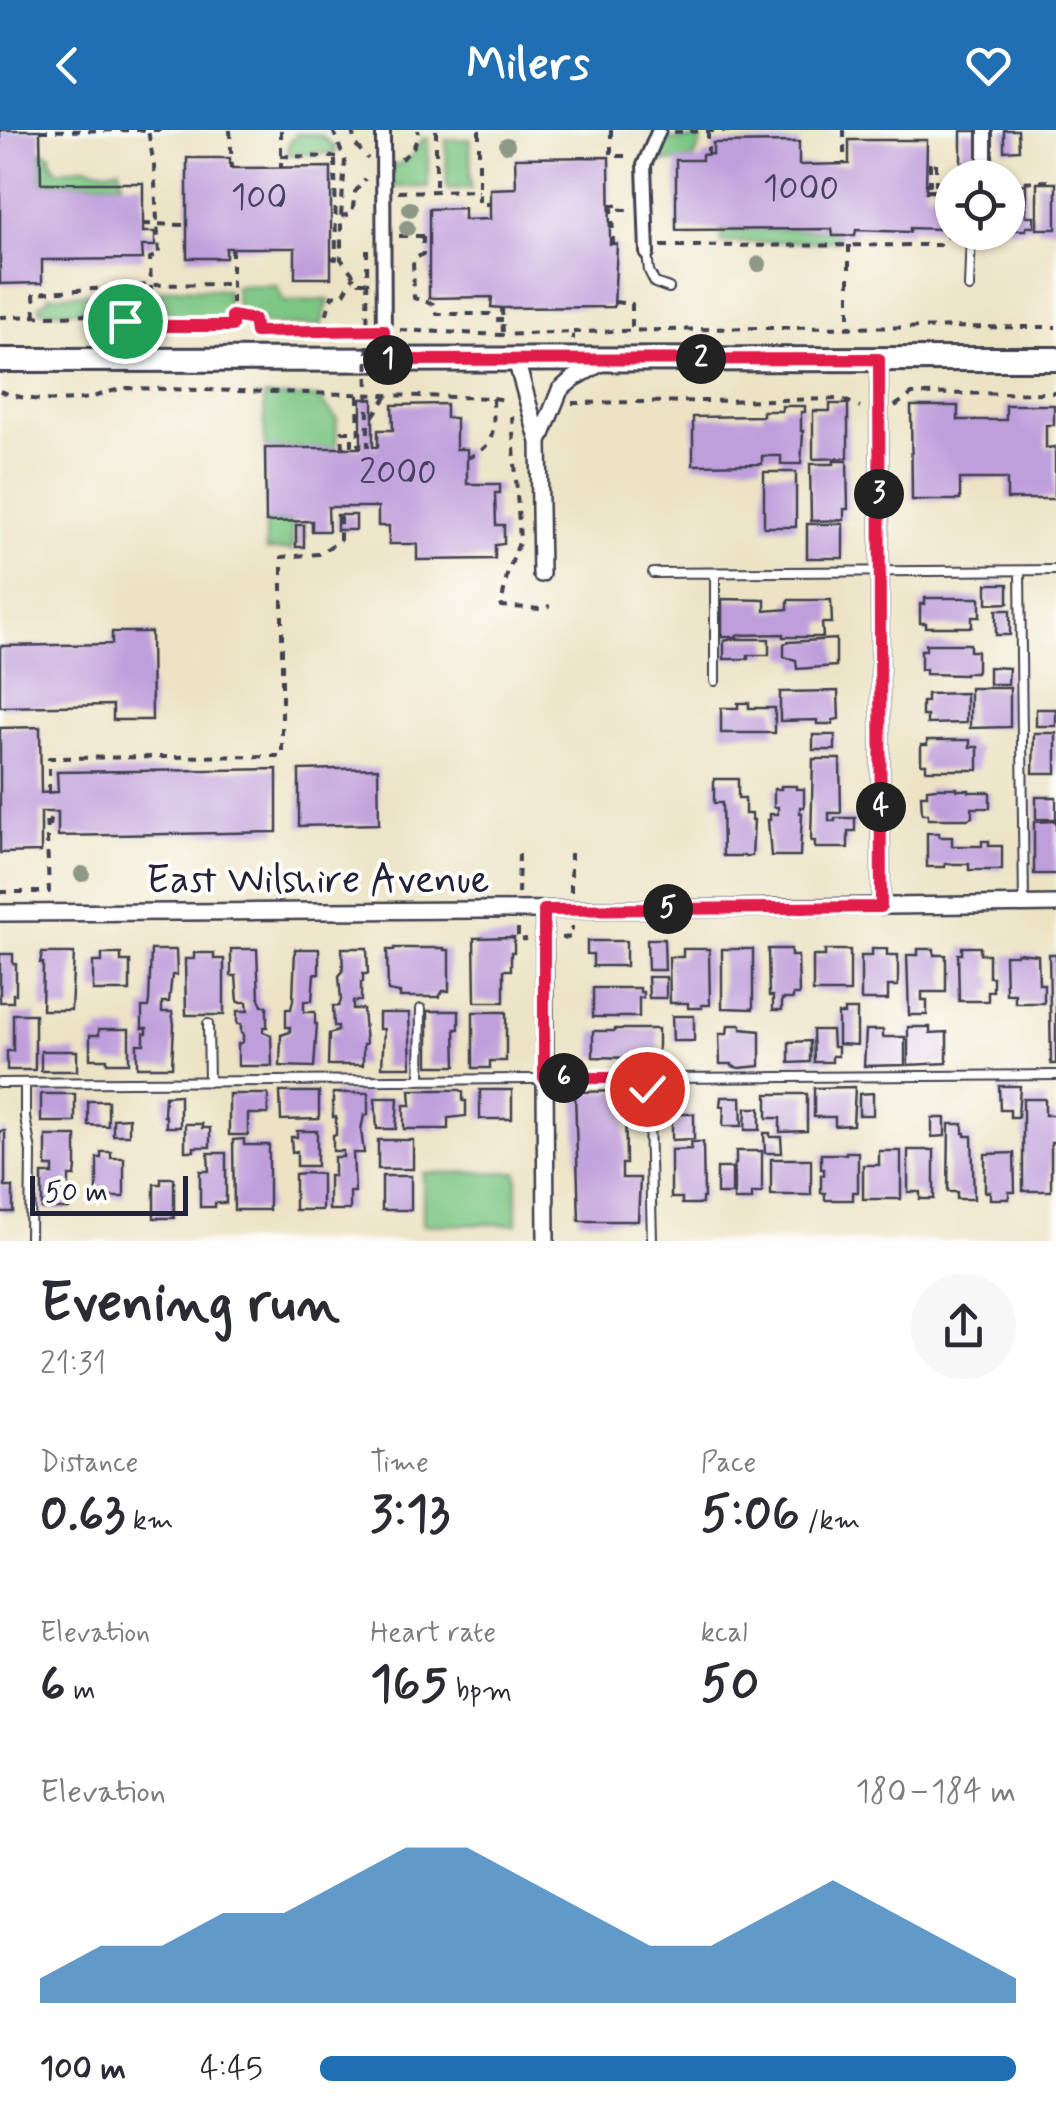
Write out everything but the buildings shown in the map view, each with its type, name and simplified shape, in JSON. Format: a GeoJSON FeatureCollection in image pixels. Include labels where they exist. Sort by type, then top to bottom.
{"type":"FeatureCollection","features":[{"type":"Feature","properties":{"kind":"main road"},"geometry":{"type":"LineString","coordinates":[[0,360],[1056,359]]}},
{"type":"Feature","properties":{"kind":"street"},"geometry":{"type":"LineString","coordinates":[[383,130],[376,193],[384,236],[384,360]]}},
{"type":"Feature","properties":{"kind":"street"},"geometry":{"type":"LineString","coordinates":[[985,130],[985,160]]}},
{"type":"Feature","properties":{"kind":"street"},"geometry":{"type":"LineString","coordinates":[[647,247],[644,164],[659,131]]}},
{"type":"Feature","properties":{"kind":"street"},"geometry":{"type":"LineString","coordinates":[[879,359],[881,907]]}},
{"type":"Feature","properties":{"kind":"street"},"geometry":{"type":"LineString","coordinates":[[516,360],[539,442],[541,574]]}},
{"type":"Feature","properties":{"kind":"street"},"geometry":{"type":"LineString","coordinates":[[539,442],[560,390],[607,360]]}},
{"type":"Feature","properties":{"kind":"street","name":"East Wilshire Avenue"},"geometry":{"type":"LineString","coordinates":[[0,912],[1056,904]]}},
{"type":"Feature","properties":{"kind":"street"},"geometry":{"type":"LineString","coordinates":[[544,910],[546,1241]]}},
{"type":"Feature","properties":{"kind":"lane"},"geometry":{"type":"LineString","coordinates":[[647,247],[649,272],[656,283],[669,288]]}},
{"type":"Feature","properties":{"kind":"lane"},"geometry":{"type":"LineString","coordinates":[[968,287],[970,250]]}},
{"type":"Feature","properties":{"kind":"lane"},"geometry":{"type":"LineString","coordinates":[[1020,570],[1024,905]]}},
{"type":"Feature","properties":{"kind":"lane"},"geometry":{"type":"LineString","coordinates":[[653,573],[1056,570]]}},
{"type":"Feature","properties":{"kind":"lane"},"geometry":{"type":"LineString","coordinates":[[715,573],[715,681]]}},
{"type":"Feature","properties":{"kind":"lane"},"geometry":{"type":"LineString","coordinates":[[420,1080],[421,1010]]}},
{"type":"Feature","properties":{"kind":"lane"},"geometry":{"type":"LineString","coordinates":[[208,1024],[208,1082]]}},
{"type":"Feature","properties":{"kind":"lane"},"geometry":{"type":"LineString","coordinates":[[0,1083],[1056,1076]]}},
{"type":"Feature","properties":{"kind":"lane"},"geometry":{"type":"LineString","coordinates":[[648,1078],[652,1241]]}},
{"type":"Feature","properties":{"kind":"lane"},"geometry":{"type":"LineString","coordinates":[[25,1083],[25,1117],[32,1152],[30,1241]]}},
{"type":"Feature","properties":{"kind":"path"},"geometry":{"type":"LineString","coordinates":[[148,130],[159,255],[150,258],[152,326]]}},
{"type":"Feature","properties":{"kind":"path"},"geometry":{"type":"LineString","coordinates":[[40,131],[169,130]]}},
{"type":"Feature","properties":{"kind":"path"},"geometry":{"type":"LineString","coordinates":[[230,130],[232,168]]}},
{"type":"Feature","properties":{"kind":"path"},"geometry":{"type":"LineString","coordinates":[[281,130],[281,167]]}},
{"type":"Feature","properties":{"kind":"path"},"geometry":{"type":"LineString","coordinates":[[333,130],[346,162],[341,259],[359,282],[384,281]]}},
{"type":"Feature","properties":{"kind":"path"},"geometry":{"type":"LineString","coordinates":[[397,161],[412,150],[418,130]]}},
{"type":"Feature","properties":{"kind":"path"},"geometry":{"type":"LineString","coordinates":[[436,130],[436,191]]}},
{"type":"Feature","properties":{"kind":"path"},"geometry":{"type":"LineString","coordinates":[[479,130],[479,204],[490,204]]}},
{"type":"Feature","properties":{"kind":"path"},"geometry":{"type":"LineString","coordinates":[[659,131],[757,130]]}},
{"type":"Feature","properties":{"kind":"path"},"geometry":{"type":"LineString","coordinates":[[844,130],[844,164]]}},
{"type":"Feature","properties":{"kind":"path"},"geometry":{"type":"LineString","coordinates":[[708,131],[708,154]]}},
{"type":"Feature","properties":{"kind":"path"},"geometry":{"type":"LineString","coordinates":[[282,156],[344,156]]}},
{"type":"Feature","properties":{"kind":"path"},"geometry":{"type":"LineString","coordinates":[[331,258],[336,259],[335,156]]}},
{"type":"Feature","properties":{"kind":"path"},"geometry":{"type":"LineString","coordinates":[[930,162],[936,162],[936,186],[936,190],[926,187],[930,184],[930,162]]}},
{"type":"Feature","properties":{"kind":"path"},"geometry":{"type":"LineString","coordinates":[[341,216],[352,214],[355,192],[369,175],[376,193],[479,190]]}},
{"type":"Feature","properties":{"kind":"path"},"geometry":{"type":"LineString","coordinates":[[1025,181],[1056,180]]}},
{"type":"Feature","properties":{"kind":"path"},"geometry":{"type":"LineString","coordinates":[[613,244],[611,205],[621,204],[621,210],[628,210]]}},
{"type":"Feature","properties":{"kind":"path"},"geometry":{"type":"LineString","coordinates":[[143,224],[188,225]]}},
{"type":"Feature","properties":{"kind":"path"},"geometry":{"type":"LineString","coordinates":[[384,236],[426,236],[423,254],[413,260],[414,298],[433,304],[438,314],[490,314],[503,320]]}},
{"type":"Feature","properties":{"kind":"path"},"geometry":{"type":"LineString","coordinates":[[845,236],[849,328]]}},
{"type":"Feature","properties":{"kind":"path"},"geometry":{"type":"LineString","coordinates":[[647,247],[935,245]]}},
{"type":"Feature","properties":{"kind":"path"},"geometry":{"type":"LineString","coordinates":[[0,317],[95,316],[152,326],[232,326],[232,248]]}},
{"type":"Feature","properties":{"kind":"path"},"geometry":{"type":"LineString","coordinates":[[367,249],[368,447]]}},
{"type":"Feature","properties":{"kind":"path"},"geometry":{"type":"LineString","coordinates":[[322,330],[332,296],[344,294],[354,276]]}},
{"type":"Feature","properties":{"kind":"path"},"geometry":{"type":"LineString","coordinates":[[34,316],[34,293],[151,284],[232,284]]}},
{"type":"Feature","properties":{"kind":"path"},"geometry":{"type":"LineString","coordinates":[[616,302],[632,304],[632,331]]}},
{"type":"Feature","properties":{"kind":"path"},"geometry":{"type":"LineString","coordinates":[[232,316],[254,320],[256,332],[384,330],[506,335],[502,308]]}},
{"type":"Feature","properties":{"kind":"path"},"geometry":{"type":"LineString","coordinates":[[573,332],[1056,328]]}},
{"type":"Feature","properties":{"kind":"path"},"geometry":{"type":"LineString","coordinates":[[0,391],[28,400],[84,399],[128,388],[511,401],[520,540],[501,606],[550,606]]}},
{"type":"Feature","properties":{"kind":"path"},"geometry":{"type":"LineString","coordinates":[[572,402],[842,399],[859,407],[878,407],[898,406],[912,394],[1056,393]]}},
{"type":"Feature","properties":{"kind":"path"},"geometry":{"type":"LineString","coordinates":[[343,448],[342,432],[352,432],[356,448],[358,394]]}},
{"type":"Feature","properties":{"kind":"path"},"geometry":{"type":"LineString","coordinates":[[373,416],[387,396]]}},
{"type":"Feature","properties":{"kind":"path"},"geometry":{"type":"LineString","coordinates":[[467,458],[484,451],[493,436],[493,398]]}},
{"type":"Feature","properties":{"kind":"path"},"geometry":{"type":"LineString","coordinates":[[49,792],[49,758],[282,756],[282,557],[320,554],[340,540],[340,507]]}},
{"type":"Feature","properties":{"kind":"path"},"geometry":{"type":"LineString","coordinates":[[0,892],[48,892],[48,812]]}},
{"type":"Feature","properties":{"kind":"green space"},"geometry":{"type":"Polygon","coordinates":[[[297,134],[321,135],[336,153],[288,155],[288,145],[297,134]]]}},
{"type":"Feature","properties":{"kind":"green space"},"geometry":{"type":"Polygon","coordinates":[[[422,139],[428,139],[428,187],[391,187],[391,166],[410,157],[422,139]]]}},
{"type":"Feature","properties":{"kind":"green space"},"geometry":{"type":"Polygon","coordinates":[[[470,139],[471,188],[447,189],[446,140],[470,139]]]}},
{"type":"Feature","properties":{"kind":"green space"},"geometry":{"type":"Polygon","coordinates":[[[700,139],[693,160],[661,162],[660,147],[666,140],[700,139]]]}},
{"type":"Feature","properties":{"kind":"green space"},"geometry":{"type":"Polygon","coordinates":[[[40,151],[51,155],[58,171],[85,166],[105,171],[120,168],[122,183],[41,183],[40,151]]]}},
{"type":"Feature","properties":{"kind":"green space"},"geometry":{"type":"Polygon","coordinates":[[[832,229],[838,241],[721,243],[722,230],[832,229]]]}},
{"type":"Feature","properties":{"kind":"green space"},"geometry":{"type":"Polygon","coordinates":[[[277,285],[283,301],[329,300],[321,325],[268,325],[255,315],[238,312],[235,286],[277,285]]]}},
{"type":"Feature","properties":{"kind":"green space"},"geometry":{"type":"Polygon","coordinates":[[[172,288],[227,290],[228,324],[161,321],[159,292],[172,288]]]}},
{"type":"Feature","properties":{"kind":"green space"},"geometry":{"type":"Polygon","coordinates":[[[134,291],[134,299],[121,315],[40,311],[40,304],[48,296],[134,291]]]}},
{"type":"Feature","properties":{"kind":"green space"},"geometry":{"type":"Polygon","coordinates":[[[264,396],[318,398],[337,419],[336,448],[265,448],[264,396]]]}},
{"type":"Feature","properties":{"kind":"green space"},"geometry":{"type":"Polygon","coordinates":[[[292,521],[292,550],[266,550],[266,522],[292,521]]]}},
{"type":"Feature","properties":{"kind":"green space"},"geometry":{"type":"Polygon","coordinates":[[[517,1172],[517,1224],[423,1225],[423,1173],[517,1172]]]}},
{"type":"Feature","properties":{"kind":"route"},"geometry":{"type":"LineString","coordinates":[[125,321],[152,326],[232,326],[232,316],[254,320],[256,332],[384,330],[384,360],[879,359],[881,907],[544,910],[544,1078],[648,1078],[647,1089]]}}]}
